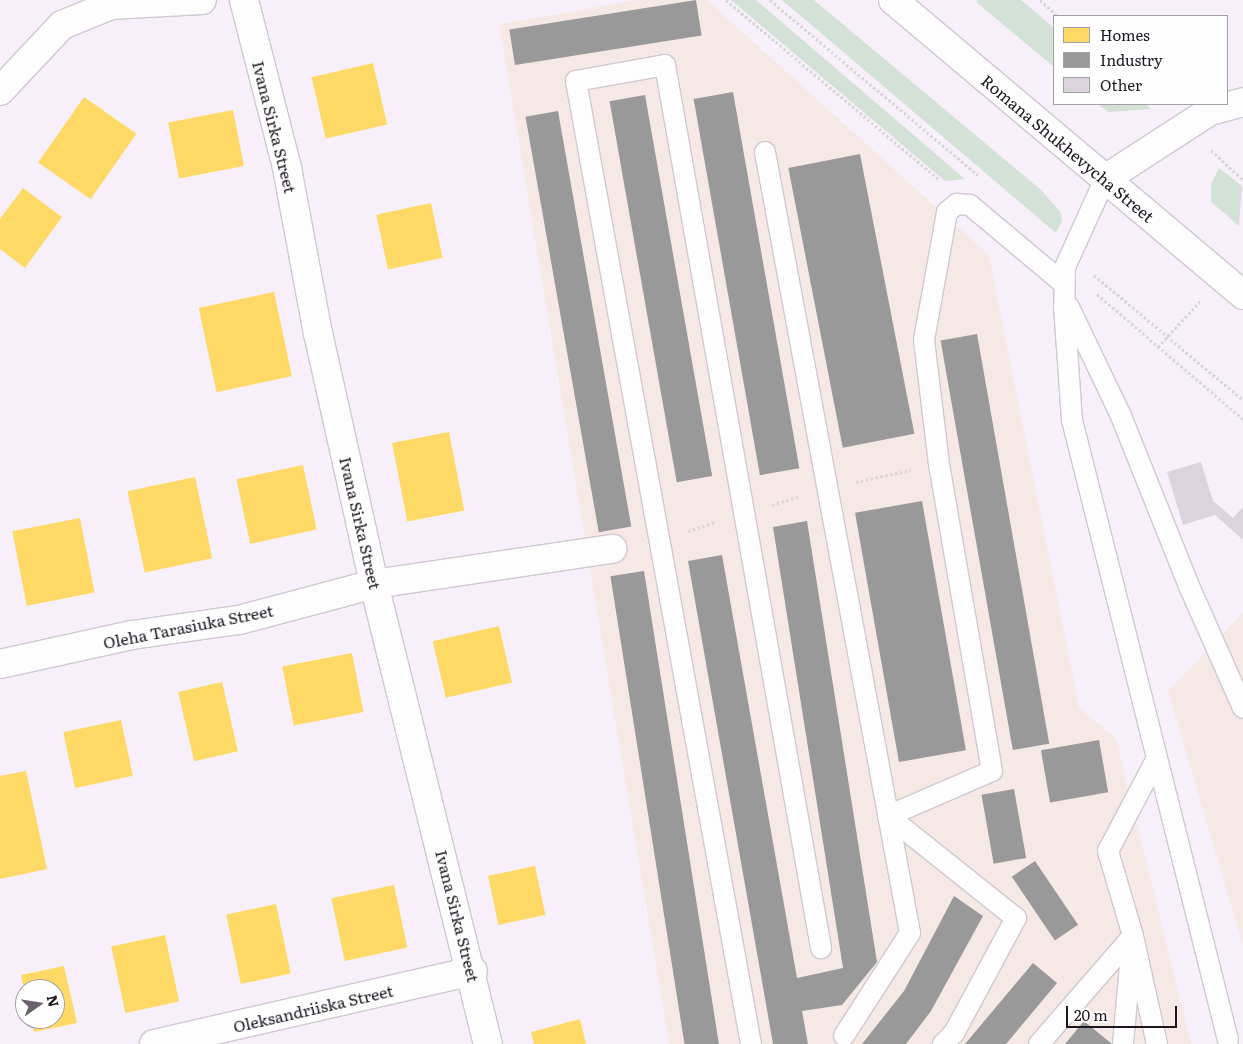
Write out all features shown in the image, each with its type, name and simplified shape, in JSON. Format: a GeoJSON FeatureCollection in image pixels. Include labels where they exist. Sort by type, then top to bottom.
{"type":"FeatureCollection","features":[{"type":"Feature","properties":{"kind":"street"},"geometry":{"type":"LineString","coordinates":[[0,91],[62,25],[111,6],[202,0]]}},
{"type":"Feature","properties":{"kind":"street","name":"Ivana Sirka Street"},"geometry":{"type":"LineString","coordinates":[[244,0],[287,168],[318,333],[374,584],[473,971],[488,1044]]}},
{"type":"Feature","properties":{"kind":"street","name":"Romana Shukhevycha Street"},"geometry":{"type":"LineString","coordinates":[[893,0],[1243,295]]}},
{"type":"Feature","properties":{"kind":"street"},"geometry":{"type":"LineString","coordinates":[[1106,179],[1210,111],[1243,102]]}},
{"type":"Feature","properties":{"kind":"street","name":"Oleha Tarasiuka Street"},"geometry":{"type":"LineString","coordinates":[[0,664],[132,635],[238,620],[374,584],[612,549]]}},
{"type":"Feature","properties":{"kind":"street","name":"Oleksandriiska Street"},"geometry":{"type":"LineString","coordinates":[[154,1044],[473,971]]}},
{"type":"Feature","properties":{"kind":"lane"},"geometry":{"type":"LineString","coordinates":[[751,1044],[576,81],[665,64],[821,948]]}},
{"type":"Feature","properties":{"kind":"lane"},"geometry":{"type":"LineString","coordinates":[[766,152],[910,933],[844,1036]]}},
{"type":"Feature","properties":{"kind":"lane"},"geometry":{"type":"LineString","coordinates":[[1106,179],[1070,252],[1064,292],[1072,420],[1228,1040]]}},
{"type":"Feature","properties":{"kind":"lane"},"geometry":{"type":"LineString","coordinates":[[888,816],[992,771],[939,464],[924,340],[947,212],[957,204],[970,205],[1064,292],[1121,416],[1188,586],[1242,704]]}},
{"type":"Feature","properties":{"kind":"lane"},"geometry":{"type":"LineString","coordinates":[[1157,758],[1108,851],[1133,936],[1157,1044]]}},
{"type":"Feature","properties":{"kind":"lane"},"geometry":{"type":"LineString","coordinates":[[888,816],[1016,918],[954,1033],[943,1044]]}},
{"type":"Feature","properties":{"kind":"lane"},"geometry":{"type":"LineString","coordinates":[[1039,1044],[1133,936]]}},
{"type":"Feature","properties":{"kind":"lane"},"geometry":{"type":"LineString","coordinates":[[1123,1044],[1133,936]]}},
{"type":"Feature","properties":{"kind":"path"},"geometry":{"type":"LineString","coordinates":[[770,0],[983,180]]}},
{"type":"Feature","properties":{"kind":"path"},"geometry":{"type":"LineString","coordinates":[[1040,0],[1057,15]]}},
{"type":"Feature","properties":{"kind":"path"},"geometry":{"type":"LineString","coordinates":[[1070,252],[1243,400]]}},
{"type":"Feature","properties":{"kind":"shaded area"},"geometry":{"type":"Polygon","coordinates":[[[638,0],[707,0],[989,255],[1079,708],[1116,738],[1191,1044],[669,1044],[499,24],[638,0]]]}},
{"type":"Feature","properties":{"kind":"shaded area"},"geometry":{"type":"Polygon","coordinates":[[[731,0],[756,0],[965,179],[945,181],[731,0]]]}},
{"type":"Feature","properties":{"kind":"shaded area"},"geometry":{"type":"Polygon","coordinates":[[[782,0],[814,0],[1041,190],[1061,213],[1062,221],[1056,233],[782,0]]]}},
{"type":"Feature","properties":{"kind":"shaded area"},"geometry":{"type":"Polygon","coordinates":[[[978,0],[1021,0],[1053,27],[1053,66],[976,2],[978,0]]]}},
{"type":"Feature","properties":{"kind":"shaded area"},"geometry":{"type":"Polygon","coordinates":[[[1099,105],[1146,105],[1151,109],[1108,112],[1099,105]]]}},
{"type":"Feature","properties":{"kind":"shaded area"},"geometry":{"type":"Polygon","coordinates":[[[1219,168],[1242,186],[1239,226],[1211,202],[1211,184],[1219,168]]]}},
{"type":"Feature","properties":{"kind":"shaded area"},"geometry":{"type":"Polygon","coordinates":[[[1243,613],[1243,946],[1168,691],[1243,613]]]}},
{"type":"Feature","properties":{"kind":"building: Homes"},"geometry":{"type":"Polygon","coordinates":[[[373,63],[387,124],[326,139],[312,77],[373,63]]]}},
{"type":"Feature","properties":{"kind":"building: Homes"},"geometry":{"type":"Polygon","coordinates":[[[84,97],[136,134],[91,199],[38,163],[84,97]]]}},
{"type":"Feature","properties":{"kind":"building: Homes"},"geometry":{"type":"Polygon","coordinates":[[[233,110],[244,166],[179,179],[168,123],[233,110]]]}},
{"type":"Feature","properties":{"kind":"building: Homes"},"geometry":{"type":"Polygon","coordinates":[[[23,188],[62,217],[25,268],[0,249],[0,219],[23,188]]]}},
{"type":"Feature","properties":{"kind":"building: Homes"},"geometry":{"type":"Polygon","coordinates":[[[431,203],[443,258],[388,269],[376,215],[431,203]]]}},
{"type":"Feature","properties":{"kind":"building: Homes"},"geometry":{"type":"Polygon","coordinates":[[[274,292],[292,376],[217,392],[199,308],[274,292]]]}},
{"type":"Feature","properties":{"kind":"building: Homes"},"geometry":{"type":"Polygon","coordinates":[[[449,432],[464,511],[407,522],[392,443],[449,432]]]}},
{"type":"Feature","properties":{"kind":"building: Homes"},"geometry":{"type":"Polygon","coordinates":[[[303,465],[317,530],[250,544],[236,479],[303,465]]]}},
{"type":"Feature","properties":{"kind":"building: Homes"},"geometry":{"type":"Polygon","coordinates":[[[195,477],[212,558],[145,573],[128,491],[195,477]]]}},
{"type":"Feature","properties":{"kind":"building: Homes"},"geometry":{"type":"Polygon","coordinates":[[[80,518],[95,593],[27,606],[12,531],[80,518]]]}},
{"type":"Feature","properties":{"kind":"building: Homes"},"geometry":{"type":"Polygon","coordinates":[[[499,626],[512,683],[446,698],[433,641],[499,626]]]}},
{"type":"Feature","properties":{"kind":"building: Homes"},"geometry":{"type":"Polygon","coordinates":[[[352,653],[363,712],[294,725],[282,667],[352,653]]]}},
{"type":"Feature","properties":{"kind":"building: Homes"},"geometry":{"type":"Polygon","coordinates":[[[222,682],[238,751],[194,761],[178,692],[222,682]]]}},
{"type":"Feature","properties":{"kind":"building: Homes"},"geometry":{"type":"Polygon","coordinates":[[[121,720],[133,776],[75,788],[63,732],[121,720]]]}},
{"type":"Feature","properties":{"kind":"building: Homes"},"geometry":{"type":"Polygon","coordinates":[[[26,771],[47,869],[0,879],[0,776],[26,771]]]}},
{"type":"Feature","properties":{"kind":"building: Homes"},"geometry":{"type":"Polygon","coordinates":[[[535,866],[545,915],[498,925],[488,876],[535,866]]]}},
{"type":"Feature","properties":{"kind":"building: Homes"},"geometry":{"type":"Polygon","coordinates":[[[394,885],[407,948],[345,961],[331,898],[394,885]]]}},
{"type":"Feature","properties":{"kind":"building: Homes"},"geometry":{"type":"Polygon","coordinates":[[[276,904],[291,973],[241,984],[226,915],[276,904]]]}},
{"type":"Feature","properties":{"kind":"building: Homes"},"geometry":{"type":"Polygon","coordinates":[[[165,935],[179,1002],[125,1013],[111,946],[165,935]]]}},
{"type":"Feature","properties":{"kind":"building: Homes"},"geometry":{"type":"Polygon","coordinates":[[[64,966],[77,1023],[65,1026],[65,979],[22,979],[21,975],[64,966]]]}},
{"type":"Feature","properties":{"kind":"building: Homes"},"geometry":{"type":"Polygon","coordinates":[[[580,1019],[586,1044],[534,1044],[531,1032],[580,1019]]]}},
{"type":"Feature","properties":{"kind":"building: Homes"},"geometry":{"type":"Polygon","coordinates":[[[33,1029],[48,1029],[34,1032],[33,1029]]]}},
{"type":"Feature","properties":{"kind":"building: Industry"},"geometry":{"type":"Polygon","coordinates":[[[696,0],[702,36],[515,65],[509,30],[696,0]]]}},
{"type":"Feature","properties":{"kind":"building: Industry"},"geometry":{"type":"Polygon","coordinates":[[[733,92],[799,468],[760,475],[694,99],[733,92]]]}},
{"type":"Feature","properties":{"kind":"building: Industry"},"geometry":{"type":"Polygon","coordinates":[[[645,95],[712,476],[677,482],[610,101],[645,95]]]}},
{"type":"Feature","properties":{"kind":"building: Industry"},"geometry":{"type":"Polygon","coordinates":[[[558,111],[631,527],[599,532],[526,117],[558,111]]]}},
{"type":"Feature","properties":{"kind":"building: Industry"},"geometry":{"type":"Polygon","coordinates":[[[860,154],[914,434],[843,448],[788,168],[860,154]]]}},
{"type":"Feature","properties":{"kind":"building: Industry"},"geometry":{"type":"Polygon","coordinates":[[[977,334],[1049,744],[1013,750],[941,340],[977,334]]]}},
{"type":"Feature","properties":{"kind":"building: Industry"},"geometry":{"type":"Polygon","coordinates":[[[922,501],[966,750],[899,762],[855,513],[922,501]]]}},
{"type":"Feature","properties":{"kind":"building: Industry"},"geometry":{"type":"Polygon","coordinates":[[[807,521],[877,962],[842,1005],[802,1011],[808,1044],[773,1044],[688,561],[722,555],[797,978],[843,968],[773,527],[807,521]]]}},
{"type":"Feature","properties":{"kind":"building: Industry"},"geometry":{"type":"Polygon","coordinates":[[[644,571],[719,1044],[684,1044],[610,576],[644,571]]]}},
{"type":"Feature","properties":{"kind":"building: Industry"},"geometry":{"type":"Polygon","coordinates":[[[1099,740],[1108,792],[1050,802],[1041,750],[1099,740]]]}},
{"type":"Feature","properties":{"kind":"building: Industry"},"geometry":{"type":"Polygon","coordinates":[[[1014,789],[1026,858],[994,864],[982,795],[1014,789]]]}},
{"type":"Feature","properties":{"kind":"building: Industry"},"geometry":{"type":"Polygon","coordinates":[[[1035,861],[1078,925],[1055,940],[1012,877],[1035,861]]]}},
{"type":"Feature","properties":{"kind":"building: Industry"},"geometry":{"type":"Polygon","coordinates":[[[954,896],[983,916],[931,1011],[906,1044],[862,1044],[904,991],[954,896]]]}},
{"type":"Feature","properties":{"kind":"building: Industry"},"geometry":{"type":"Polygon","coordinates":[[[1033,963],[1057,983],[1006,1044],[965,1044],[1033,963]]]}},
{"type":"Feature","properties":{"kind":"building: Industry"},"geometry":{"type":"Polygon","coordinates":[[[1084,1021],[1112,1044],[1065,1044],[1084,1021]]]}},
{"type":"Feature","properties":{"kind":"building: Other"},"geometry":{"type":"Polygon","coordinates":[[[1201,462],[1213,501],[1233,518],[1243,507],[1243,540],[1215,515],[1183,525],[1167,472],[1201,462]]]}}]}
